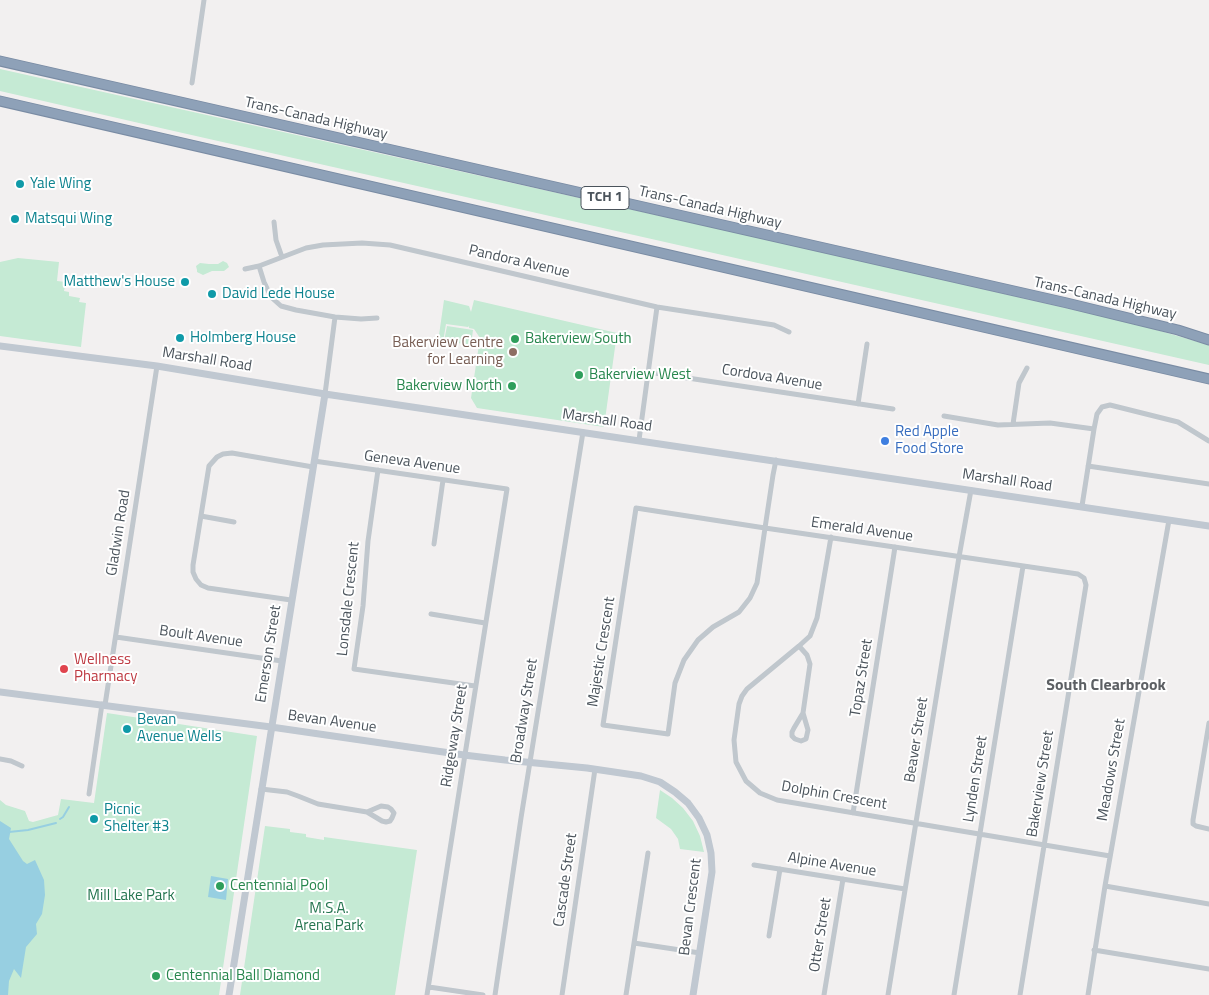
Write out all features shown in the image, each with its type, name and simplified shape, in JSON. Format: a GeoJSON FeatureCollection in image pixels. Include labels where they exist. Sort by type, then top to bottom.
{"type":"FeatureCollection","features":[{"type":"Feature","properties":{"kind":"highway","name":"Trans-Canada Highway"},"geometry":{"type":"LineString","coordinates":[[0,61],[1067,303],[1178,330],[1209,340]]}},
{"type":"Feature","properties":{"kind":"highway"},"geometry":{"type":"LineString","coordinates":[[0,101],[1209,379]]}},
{"type":"Feature","properties":{"kind":"highway"},"geometry":{"type":"LineString","coordinates":[[1067,303],[1209,334]]}},
{"type":"Feature","properties":{"kind":"main road","name":"Marshall Road"},"geometry":{"type":"LineString","coordinates":[[0,346],[157,366],[325,394],[1209,526]]}},
{"type":"Feature","properties":{"kind":"main road","name":"Emerson Street"},"geometry":{"type":"LineString","coordinates":[[229,995],[325,394]]}},
{"type":"Feature","properties":{"kind":"main road","name":"Bevan Avenue"},"geometry":{"type":"LineString","coordinates":[[0,692],[104,704],[464,755],[561,764],[641,776],[660,782]]}},
{"type":"Feature","properties":{"kind":"main road","name":"Bevan Crescent"},"geometry":{"type":"LineString","coordinates":[[660,782],[688,803],[699,818],[711,853],[712,872],[693,995]]}},
{"type":"Feature","properties":{"kind":"street"},"geometry":{"type":"LineString","coordinates":[[192,83],[204,0]]}},
{"type":"Feature","properties":{"kind":"street"},"geometry":{"type":"LineString","coordinates":[[274,222],[276,240],[282,257]]}},
{"type":"Feature","properties":{"kind":"street","name":"Pandora Avenue"},"geometry":{"type":"LineString","coordinates":[[245,269],[259,266],[306,248],[323,245],[362,243],[390,245],[657,307],[774,325],[789,332]]}},
{"type":"Feature","properties":{"kind":"street"},"geometry":{"type":"LineString","coordinates":[[259,266],[271,297],[281,306],[335,317],[377,318]]}},
{"type":"Feature","properties":{"kind":"street"},"geometry":{"type":"LineString","coordinates":[[639,440],[657,307]]}},
{"type":"Feature","properties":{"kind":"street","name":"Emerson Street"},"geometry":{"type":"LineString","coordinates":[[325,394],[335,317]]}},
{"type":"Feature","properties":{"kind":"street"},"geometry":{"type":"LineString","coordinates":[[858,404],[867,344]]}},
{"type":"Feature","properties":{"kind":"street","name":"Gladwin Road"},"geometry":{"type":"LineString","coordinates":[[89,794],[116,637],[157,366]]}},
{"type":"Feature","properties":{"kind":"street"},"geometry":{"type":"LineString","coordinates":[[1013,424],[1019,383],[1027,368]]}},
{"type":"Feature","properties":{"kind":"street","name":"Cordova Avenue"},"geometry":{"type":"LineString","coordinates":[[648,372],[893,409]]}},
{"type":"Feature","properties":{"kind":"street"},"geometry":{"type":"LineString","coordinates":[[1082,506],[1097,414],[1102,407],[1110,405],[1178,422],[1209,440]]}},
{"type":"Feature","properties":{"kind":"street"},"geometry":{"type":"LineString","coordinates":[[944,416],[998,425],[1050,423],[1094,429]]}},
{"type":"Feature","properties":{"kind":"street","name":"Broadway Street"},"geometry":{"type":"LineString","coordinates":[[494,995],[583,432]]}},
{"type":"Feature","properties":{"kind":"street","name":"Geneva Avenue"},"geometry":{"type":"LineString","coordinates":[[291,600],[208,588],[201,585],[196,579],[193,565],[209,466],[212,461],[223,454],[232,453],[378,470],[507,489]]}},
{"type":"Feature","properties":{"kind":"street","name":"Majestic Crescent"},"geometry":{"type":"LineString","coordinates":[[636,508],[603,725],[668,734],[675,683],[684,660],[698,640],[712,626],[739,612],[750,598],[757,583],[776,460]]}},
{"type":"Feature","properties":{"kind":"street"},"geometry":{"type":"LineString","coordinates":[[1088,466],[1209,484]]}},
{"type":"Feature","properties":{"kind":"street","name":"Lonsdale Crescent"},"geometry":{"type":"LineString","coordinates":[[378,470],[354,669],[475,686]]}},
{"type":"Feature","properties":{"kind":"street"},"geometry":{"type":"LineString","coordinates":[[434,544],[443,480]]}},
{"type":"Feature","properties":{"kind":"street","name":"Ridgeway Street"},"geometry":{"type":"LineString","coordinates":[[427,995],[507,489]]}},
{"type":"Feature","properties":{"kind":"street","name":"Beaver Street"},"geometry":{"type":"LineString","coordinates":[[888,995],[971,490]]}},
{"type":"Feature","properties":{"kind":"street","name":"Emerald Avenue"},"geometry":{"type":"LineString","coordinates":[[636,508],[1078,574],[1084,578]]}},
{"type":"Feature","properties":{"kind":"street"},"geometry":{"type":"LineString","coordinates":[[201,516],[234,522]]}},
{"type":"Feature","properties":{"kind":"street","name":"Meadows Street"},"geometry":{"type":"LineString","coordinates":[[1088,995],[1110,856],[1169,520]]}},
{"type":"Feature","properties":{"kind":"street","name":"Dolphin Crescent"},"geometry":{"type":"LineString","coordinates":[[830,537],[817,618],[810,636],[800,646],[759,677],[747,689],[739,704],[734,740],[736,762],[746,781],[760,792],[777,800],[1110,856]]}},
{"type":"Feature","properties":{"kind":"street","name":"Topaz Street"},"geometry":{"type":"LineString","coordinates":[[853,813],[895,547]]}},
{"type":"Feature","properties":{"kind":"street","name":"Lynden Street"},"geometry":{"type":"LineString","coordinates":[[954,995],[1023,566]]}},
{"type":"Feature","properties":{"kind":"street","name":"Bakerview Street"},"geometry":{"type":"LineString","coordinates":[[1020,995],[1086,586],[1084,578]]}},
{"type":"Feature","properties":{"kind":"street"},"geometry":{"type":"LineString","coordinates":[[431,614],[485,623]]}},
{"type":"Feature","properties":{"kind":"street","name":"Boult Avenue"},"geometry":{"type":"LineString","coordinates":[[116,637],[282,661]]}},
{"type":"Feature","properties":{"kind":"street"},"geometry":{"type":"LineString","coordinates":[[800,646],[807,655],[810,664],[803,713],[792,732],[792,736],[795,739],[801,741],[806,739],[808,730],[803,713]]}},
{"type":"Feature","properties":{"kind":"street"},"geometry":{"type":"LineString","coordinates":[[1209,724],[1193,820],[1196,826],[1209,829]]}},
{"type":"Feature","properties":{"kind":"street"},"geometry":{"type":"LineString","coordinates":[[0,759],[22,766]]}},
{"type":"Feature","properties":{"kind":"street","name":"Cascade Street"},"geometry":{"type":"LineString","coordinates":[[562,995],[595,769]]}},
{"type":"Feature","properties":{"kind":"street"},"geometry":{"type":"LineString","coordinates":[[262,789],[287,792],[318,804],[367,812],[386,822],[390,821],[394,813],[391,808],[381,806],[367,812]]}},
{"type":"Feature","properties":{"kind":"street"},"geometry":{"type":"LineString","coordinates":[[626,995],[648,853]]}},
{"type":"Feature","properties":{"kind":"street","name":"Alpine Avenue"},"geometry":{"type":"LineString","coordinates":[[754,865],[905,889]]}},
{"type":"Feature","properties":{"kind":"street"},"geometry":{"type":"LineString","coordinates":[[769,936],[780,869]]}},
{"type":"Feature","properties":{"kind":"street","name":"Otter Street"},"geometry":{"type":"LineString","coordinates":[[824,995],[842,879]]}},
{"type":"Feature","properties":{"kind":"street"},"geometry":{"type":"LineString","coordinates":[[1105,886],[1209,904]]}},
{"type":"Feature","properties":{"kind":"street"},"geometry":{"type":"LineString","coordinates":[[634,943],[700,952]]}},
{"type":"Feature","properties":{"kind":"street"},"geometry":{"type":"LineString","coordinates":[[1094,950],[1209,969]]}},
{"type":"Feature","properties":{"kind":"street"},"geometry":{"type":"LineString","coordinates":[[429,987],[483,995]]}},
{"type":"Feature","properties":{"kind":"green space"},"geometry":{"type":"Polygon","coordinates":[[[0,69],[1136,324],[1209,345],[1209,365],[0,91],[0,69]]]}},
{"type":"Feature","properties":{"kind":"green space"},"geometry":{"type":"Polygon","coordinates":[[[18,258],[59,262],[57,281],[66,282],[64,291],[69,292],[69,296],[80,298],[79,302],[86,303],[81,347],[0,336],[0,262],[18,258]]]}},
{"type":"Feature","properties":{"kind":"green space"},"geometry":{"type":"Polygon","coordinates":[[[223,261],[229,267],[224,271],[212,271],[203,275],[197,272],[196,266],[200,263],[218,264],[223,261]]]}},
{"type":"Feature","properties":{"kind":"green space","name":"Bakerview Centre for Learning"},"geometry":{"type":"Polygon","coordinates":[[[444,300],[469,306],[471,312],[474,300],[617,333],[604,427],[477,408],[471,398],[480,338],[474,329],[469,328],[469,326],[446,324],[443,342],[438,342],[444,300]]]}},
{"type":"Feature","properties":{"kind":"green space"},"geometry":{"type":"Polygon","coordinates":[[[447,326],[473,330],[471,345],[444,341],[447,326]]]}},
{"type":"Feature","properties":{"kind":"green space","name":"Mill Lake Park"},"geometry":{"type":"Polygon","coordinates":[[[107,713],[257,736],[219,995],[0,995],[0,800],[6,805],[25,811],[29,821],[33,822],[58,815],[61,799],[94,803],[107,713]]]}},
{"type":"Feature","properties":{"kind":"green space"},"geometry":{"type":"Polygon","coordinates":[[[660,790],[683,808],[693,821],[700,836],[704,852],[680,849],[678,839],[671,829],[656,818],[660,790]]]}},
{"type":"Feature","properties":{"kind":"green space","name":"M.S.A. Arena Park"},"geometry":{"type":"Polygon","coordinates":[[[265,826],[290,829],[290,832],[306,834],[306,837],[324,840],[324,837],[417,850],[395,995],[240,995],[265,826]]]}},
{"type":"Feature","properties":{"kind":"water"},"geometry":{"type":"Polygon","coordinates":[[[0,821],[11,828],[9,839],[23,861],[27,864],[35,860],[44,880],[45,895],[42,914],[36,924],[37,934],[26,947],[21,978],[14,969],[9,981],[8,995],[0,995],[0,821]]]}},
{"type":"Feature","properties":{"kind":"water"},"geometry":{"type":"Polygon","coordinates":[[[211,876],[228,879],[226,900],[208,897],[211,876]]]}},
{"type":"Feature","properties":{"kind":"waterway"},"geometry":{"type":"LineString","coordinates":[[60,819],[69,807]]}},
{"type":"Feature","properties":{"kind":"waterway"},"geometry":{"type":"LineString","coordinates":[[9,832],[28,830],[56,823]]}},
{"type":"Feature","properties":{"kind":"place","name":"Yale Wing"},"geometry":{"type":"Point","coordinates":[20,184]}},
{"type":"Feature","properties":{"kind":"place","name":"Matsqui Wing"},"geometry":{"type":"Point","coordinates":[15,219]}},
{"type":"Feature","properties":{"kind":"place","name":"Matthew's House"},"geometry":{"type":"Point","coordinates":[185,282]}},
{"type":"Feature","properties":{"kind":"place","name":"David Lede House"},"geometry":{"type":"Point","coordinates":[212,294]}},
{"type":"Feature","properties":{"kind":"place","name":"Holmberg House"},"geometry":{"type":"Point","coordinates":[180,338]}},
{"type":"Feature","properties":{"kind":"place","name":"Bakerview South"},"geometry":{"type":"Point","coordinates":[515,339]}},
{"type":"Feature","properties":{"kind":"place","name":"Bakerview Centre for Learning"},"geometry":{"type":"Point","coordinates":[513,352]}},
{"type":"Feature","properties":{"kind":"place","name":"Bakerview West"},"geometry":{"type":"Point","coordinates":[579,375]}},
{"type":"Feature","properties":{"kind":"place","name":"Bakerview North"},"geometry":{"type":"Point","coordinates":[512,386]}},
{"type":"Feature","properties":{"kind":"place","name":"Red Apple Food Store"},"geometry":{"type":"Point","coordinates":[885,441]}},
{"type":"Feature","properties":{"kind":"place","name":"Wellness Pharmacy"},"geometry":{"type":"Point","coordinates":[64,669]}},
{"type":"Feature","properties":{"kind":"place","name":"Bevan Avenue Wells"},"geometry":{"type":"Point","coordinates":[127,729]}},
{"type":"Feature","properties":{"kind":"place","name":"Picnic Shelter #3"},"geometry":{"type":"Point","coordinates":[94,819]}},
{"type":"Feature","properties":{"kind":"place","name":"Centennial Pool"},"geometry":{"type":"Point","coordinates":[220,886]}},
{"type":"Feature","properties":{"kind":"place","name":"Centennial Ball Diamond"},"geometry":{"type":"Point","coordinates":[156,976]}},
{"type":"Feature","properties":{"kind":"district","name":"South Clearbrook"},"geometry":{"type":"Point","coordinates":[1106,686]}}]}
